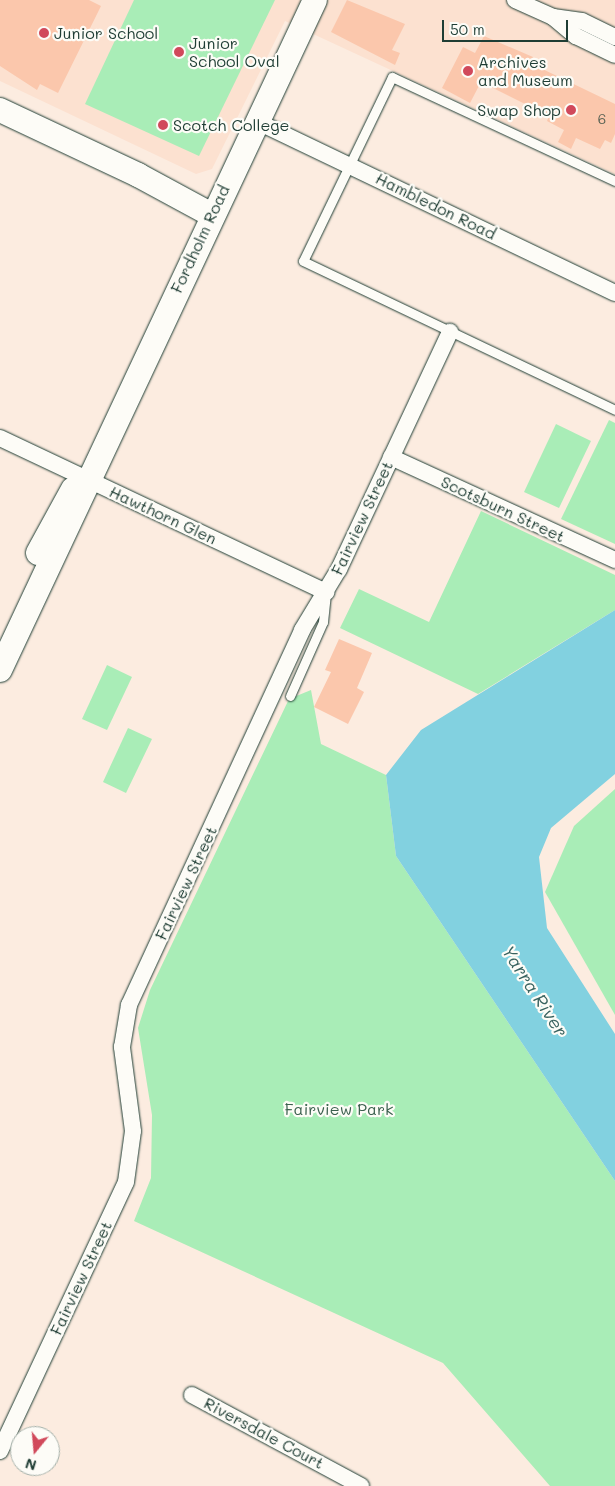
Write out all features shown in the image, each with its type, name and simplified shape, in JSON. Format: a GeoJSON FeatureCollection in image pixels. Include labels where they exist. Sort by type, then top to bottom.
{"type":"FeatureCollection","features":[{"type":"Feature","properties":{"kind":"street","name":"Fordholm Road"},"geometry":{"type":"LineString","coordinates":[[0,670],[79,505],[87,479],[315,0]]}},
{"type":"Feature","properties":{"kind":"street"},"geometry":{"type":"LineString","coordinates":[[515,0],[553,17],[576,36],[615,56]]}},
{"type":"Feature","properties":{"kind":"street"},"geometry":{"type":"LineString","coordinates":[[553,17],[582,21],[615,37]]}},
{"type":"Feature","properties":{"kind":"street"},"geometry":{"type":"LineString","coordinates":[[0,110],[138,176],[163,180],[214,209]]}},
{"type":"Feature","properties":{"kind":"street","name":"Hambledon Road"},"geometry":{"type":"LineString","coordinates":[[256,121],[615,293]]}},
{"type":"Feature","properties":{"kind":"street","name":"Fairview Street"},"geometry":{"type":"LineString","coordinates":[[0,1451],[126,1182],[133,1131],[122,1047],[129,1005],[302,630],[326,592],[450,332]]}},
{"type":"Feature","properties":{"kind":"street","name":"Hawthorn Glen"},"geometry":{"type":"LineString","coordinates":[[0,438],[326,592]]}},
{"type":"Feature","properties":{"kind":"street","name":"Scotsburn Street"},"geometry":{"type":"LineString","coordinates":[[391,457],[615,560]]}},
{"type":"Feature","properties":{"kind":"street","name":"Fordholm Road"},"geometry":{"type":"LineString","coordinates":[[0,635],[66,497],[87,479]]}},
{"type":"Feature","properties":{"kind":"street","name":"Riversdale Court"},"geometry":{"type":"LineString","coordinates":[[192,1395],[361,1486]]}},
{"type":"Feature","properties":{"kind":"lane"},"geometry":{"type":"LineString","coordinates":[[615,181],[392,77],[303,261],[615,410]]}},
{"type":"Feature","properties":{"kind":"lane"},"geometry":{"type":"LineString","coordinates":[[290,696],[323,622],[326,592]]}},
{"type":"Feature","properties":{"kind":"shaded area","name":"Scotch College"},"geometry":{"type":"Polygon","coordinates":[[[0,0],[615,0],[615,174],[285,21],[212,169],[196,174],[0,81],[0,0]]]}},
{"type":"Feature","properties":{"kind":"green space","name":"Junior School Oval"},"geometry":{"type":"Polygon","coordinates":[[[134,0],[275,0],[199,156],[85,104],[134,0]]]}},
{"type":"Feature","properties":{"kind":"green space"},"geometry":{"type":"Polygon","coordinates":[[[609,420],[615,423],[615,544],[561,519],[609,420]]]}},
{"type":"Feature","properties":{"kind":"green space"},"geometry":{"type":"Polygon","coordinates":[[[556,424],[591,441],[559,508],[524,492],[556,424]]]}},
{"type":"Feature","properties":{"kind":"green space"},"geometry":{"type":"Polygon","coordinates":[[[481,511],[615,575],[615,610],[478,694],[340,628],[359,589],[429,622],[481,511]]]}},
{"type":"Feature","properties":{"kind":"green space"},"geometry":{"type":"Polygon","coordinates":[[[107,665],[132,677],[107,730],[82,719],[107,665]]]}},
{"type":"Feature","properties":{"kind":"green space","name":"Fairview Park"},"geometry":{"type":"Polygon","coordinates":[[[311,690],[321,744],[386,775],[396,856],[615,1181],[615,1486],[550,1486],[443,1363],[134,1221],[151,1178],[152,1115],[138,1028],[150,990],[289,699],[311,690]]]}},
{"type":"Feature","properties":{"kind":"green space"},"geometry":{"type":"Polygon","coordinates":[[[128,728],[152,739],[126,793],[103,782],[128,728]]]}},
{"type":"Feature","properties":{"kind":"green space"},"geometry":{"type":"Polygon","coordinates":[[[615,789],[615,1015],[545,892],[574,826],[615,789]]]}},
{"type":"Feature","properties":{"kind":"water","name":"Yarra River"},"geometry":{"type":"Polygon","coordinates":[[[615,610],[615,774],[551,828],[539,857],[547,928],[615,1034],[615,1181],[396,856],[386,775],[421,730],[615,610]]]}},
{"type":"Feature","properties":{"kind":"building","name":"Junior School"},"geometry":{"type":"Polygon","coordinates":[[[0,0],[89,0],[101,6],[58,93],[40,84],[37,90],[0,66],[0,0]]]}},
{"type":"Feature","properties":{"kind":"building"},"geometry":{"type":"Polygon","coordinates":[[[347,0],[405,24],[392,50],[400,53],[395,65],[331,32],[347,0]]]}},
{"type":"Feature","properties":{"kind":"building"},"geometry":{"type":"Polygon","coordinates":[[[484,36],[533,57],[530,63],[615,104],[615,134],[611,143],[605,140],[600,149],[576,138],[571,149],[558,142],[564,130],[547,121],[549,116],[481,82],[470,103],[442,88],[463,47],[475,53],[484,36]]]}},
{"type":"Feature","properties":{"kind":"building"},"geometry":{"type":"Polygon","coordinates":[[[339,639],[372,653],[357,688],[364,692],[348,724],[314,707],[331,672],[325,670],[339,639]]]}},
{"type":"Feature","properties":{"kind":"place","name":"Junior School"},"geometry":{"type":"Point","coordinates":[44,33]}},
{"type":"Feature","properties":{"kind":"place","name":"Junior School Oval"},"geometry":{"type":"Point","coordinates":[179,52]}},
{"type":"Feature","properties":{"kind":"place","name":"Archives and Museum"},"geometry":{"type":"Point","coordinates":[468,71]}},
{"type":"Feature","properties":{"kind":"place","name":"Swap Shop"},"geometry":{"type":"Point","coordinates":[571,110]}},
{"type":"Feature","properties":{"kind":"place","name":"Scotch College"},"geometry":{"type":"Point","coordinates":[163,125]}}]}
